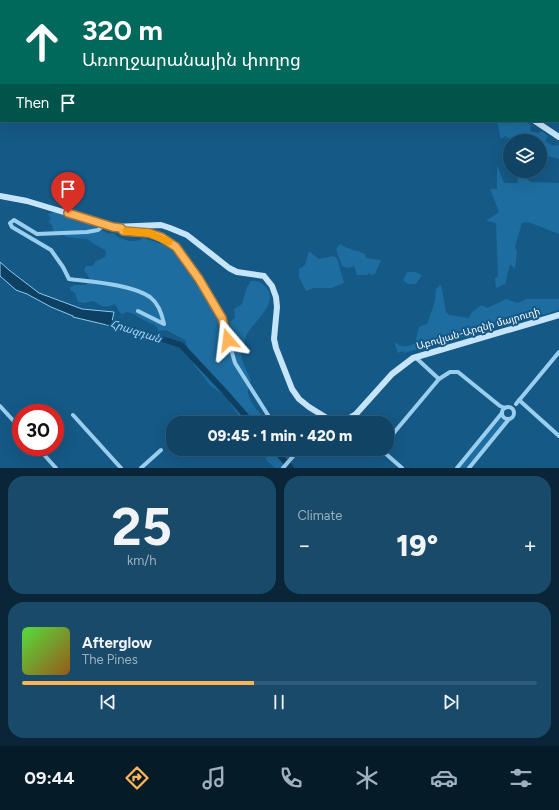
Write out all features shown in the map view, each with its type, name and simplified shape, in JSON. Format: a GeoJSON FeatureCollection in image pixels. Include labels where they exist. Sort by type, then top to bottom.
{"type":"FeatureCollection","features":[{"type":"Feature","properties":{"kind":"main road"},"geometry":{"type":"LineString","coordinates":[[536,122],[559,137]]}},
{"type":"Feature","properties":{"kind":"main road","name":"Աբովյան-Արզնի մայրուղի"},"geometry":{"type":"LineString","coordinates":[[0,196],[27,201],[113,227],[121,228],[155,225],[170,228],[188,235],[229,268],[237,272],[264,276],[272,286],[276,297],[277,307],[274,338],[276,348],[292,389],[299,399],[330,420],[340,421],[348,419],[356,414],[392,374],[415,357],[559,315]]}},
{"type":"Feature","properties":{"kind":"street"},"geometry":{"type":"LineString","coordinates":[[104,224],[98,230],[87,232],[37,234],[14,220],[10,224],[12,227],[51,250],[63,267],[69,279],[130,288],[151,297],[161,310],[164,324],[138,311]]}},
{"type":"Feature","properties":{"kind":"street"},"geometry":{"type":"LineString","coordinates":[[121,228],[123,231],[149,233],[161,237],[171,243],[180,252],[199,279],[222,318],[235,363],[269,416]]}},
{"type":"Feature","properties":{"kind":"street"},"geometry":{"type":"LineString","coordinates":[[516,404],[559,352]]}},
{"type":"Feature","properties":{"kind":"street"},"geometry":{"type":"LineString","coordinates":[[415,357],[439,379]]}},
{"type":"Feature","properties":{"kind":"street"},"geometry":{"type":"LineString","coordinates":[[394,433],[439,379],[450,372],[458,372],[502,409],[504,417],[509,419]]}},
{"type":"Feature","properties":{"kind":"street"},"geometry":{"type":"LineString","coordinates":[[519,400],[559,436]]}},
{"type":"Feature","properties":{"kind":"street"},"geometry":{"type":"LineString","coordinates":[[0,406],[12,419]]}},
{"type":"Feature","properties":{"kind":"street"},"geometry":{"type":"LineString","coordinates":[[456,468],[502,409],[510,407],[514,410],[514,415],[509,419],[469,468]]}},
{"type":"Feature","properties":{"kind":"street"},"geometry":{"type":"LineString","coordinates":[[73,415],[121,468]]}},
{"type":"Feature","properties":{"kind":"street"},"geometry":{"type":"LineString","coordinates":[[141,468],[161,450]]}},
{"type":"Feature","properties":{"kind":"street"},"geometry":{"type":"LineString","coordinates":[[45,456],[56,468]]}},
{"type":"Feature","properties":{"kind":"street"},"geometry":{"type":"LineString","coordinates":[[283,468],[293,456]]}},
{"type":"Feature","properties":{"kind":"street"},"geometry":{"type":"LineString","coordinates":[[388,456],[402,468]]}},
{"type":"Feature","properties":{"kind":"shaded area"},"geometry":{"type":"Polygon","coordinates":[[[497,122],[525,122],[531,125],[530,131],[538,133],[542,131],[546,134],[503,134],[503,138],[501,139],[497,122]]]}},
{"type":"Feature","properties":{"kind":"shaded area"},"geometry":{"type":"Polygon","coordinates":[[[547,142],[553,146],[559,145],[559,159],[547,156],[547,142]]]}},
{"type":"Feature","properties":{"kind":"shaded area"},"geometry":{"type":"Polygon","coordinates":[[[497,165],[504,183],[517,183],[518,178],[525,178],[531,182],[559,183],[559,234],[528,222],[522,223],[515,246],[517,252],[515,269],[510,264],[505,284],[496,288],[495,278],[498,276],[496,223],[486,221],[499,212],[490,189],[497,189],[497,165]]]}},
{"type":"Feature","properties":{"kind":"shaded area"},"geometry":{"type":"Polygon","coordinates":[[[54,212],[90,224],[109,234],[113,233],[124,240],[138,241],[143,238],[162,244],[178,255],[208,301],[222,329],[230,326],[230,322],[235,317],[234,309],[242,304],[247,287],[251,281],[258,282],[265,286],[269,292],[270,298],[268,305],[247,334],[241,354],[251,380],[248,390],[249,397],[253,405],[262,416],[239,416],[225,396],[211,386],[194,365],[185,340],[166,330],[159,331],[154,324],[130,312],[123,314],[120,313],[115,304],[105,307],[93,301],[85,303],[78,302],[75,293],[70,290],[70,287],[75,285],[86,285],[90,279],[84,270],[86,266],[92,266],[96,261],[105,257],[106,252],[87,239],[67,237],[53,231],[52,225],[48,222],[51,219],[48,214],[54,212]]]}},
{"type":"Feature","properties":{"kind":"shaded area"},"geometry":{"type":"Polygon","coordinates":[[[340,244],[346,248],[365,254],[366,258],[381,260],[375,274],[372,275],[369,273],[367,275],[357,275],[354,266],[349,268],[342,266],[336,249],[340,244]]]}},
{"type":"Feature","properties":{"kind":"shaded area"},"geometry":{"type":"Polygon","coordinates":[[[309,251],[319,259],[333,256],[337,258],[344,283],[331,288],[314,288],[306,291],[299,277],[299,269],[305,265],[309,251]]]}},
{"type":"Feature","properties":{"kind":"shaded area"},"geometry":{"type":"Polygon","coordinates":[[[0,262],[39,293],[82,309],[114,312],[111,326],[73,317],[16,290],[0,276],[0,262]]]}},
{"type":"Feature","properties":{"kind":"shaded area"},"geometry":{"type":"Polygon","coordinates":[[[407,272],[415,272],[422,275],[416,284],[408,284],[403,280],[407,272]]]}},
{"type":"Feature","properties":{"kind":"shaded area"},"geometry":{"type":"Polygon","coordinates":[[[441,284],[446,312],[449,315],[469,318],[472,312],[482,305],[487,308],[506,299],[518,303],[526,299],[559,299],[559,310],[404,353],[403,351],[398,353],[394,342],[404,346],[412,345],[415,343],[419,327],[427,324],[435,301],[436,289],[441,284]]]}},
{"type":"Feature","properties":{"kind":"shaded area"},"geometry":{"type":"Polygon","coordinates":[[[501,418],[505,422],[467,468],[459,468],[501,418]]]}},
{"type":"Feature","properties":{"kind":"shaded area"},"geometry":{"type":"Polygon","coordinates":[[[265,456],[286,456],[288,458],[282,468],[275,468],[267,461],[265,456]]]}},
{"type":"Feature","properties":{"kind":"waterway","name":"Հրազդան"},"geometry":{"type":"LineString","coordinates":[[105,321],[181,345],[246,416]]}},
{"type":"Feature","properties":{"kind":"waterway","name":"Հրազդան"},"geometry":{"type":"LineString","coordinates":[[280,456],[291,468]]}},
{"type":"Feature","properties":{"kind":"slow traffic"},"geometry":{"type":"LineString","coordinates":[[126,231],[149,233],[161,237],[169,242]]}},
{"type":"Feature","properties":{"kind":"route"},"geometry":{"type":"LineString","coordinates":[[68,213],[113,227],[121,228],[123,231],[149,233],[161,237],[171,243],[180,252],[199,279],[222,318],[228,340]]}}]}
